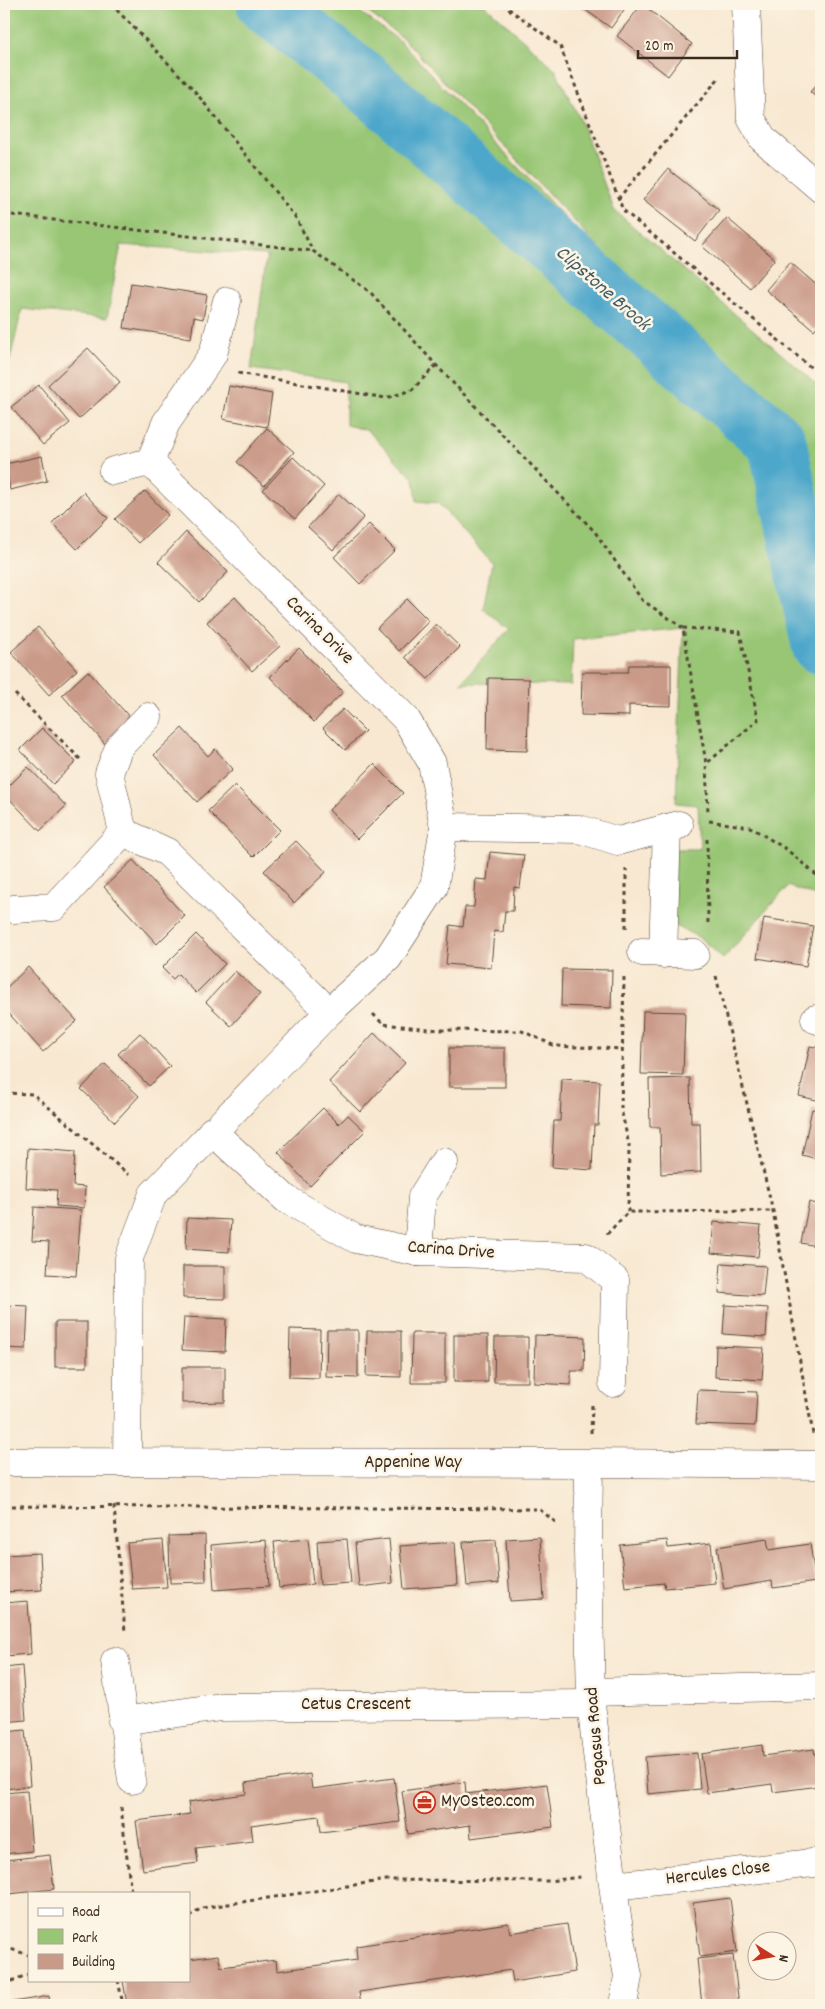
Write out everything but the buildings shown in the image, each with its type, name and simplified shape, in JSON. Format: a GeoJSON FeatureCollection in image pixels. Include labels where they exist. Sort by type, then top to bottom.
{"type":"FeatureCollection","features":[{"type":"Feature","properties":{"kind":"street"},"geometry":{"type":"LineString","coordinates":[[746,4],[751,118],[763,139],[821,188]]}},
{"type":"Feature","properties":{"kind":"street"},"geometry":{"type":"LineString","coordinates":[[113,472],[150,462],[166,423],[212,354],[227,301]]}},
{"type":"Feature","properties":{"kind":"street","name":"Carina Drive"},"geometry":{"type":"LineString","coordinates":[[127,1462],[129,1258],[153,1194],[329,1012],[388,958],[434,887],[444,827],[432,763],[406,719],[150,462]]}},
{"type":"Feature","properties":{"kind":"street"},"geometry":{"type":"LineString","coordinates":[[124,832],[109,773],[119,747],[148,717]]}},
{"type":"Feature","properties":{"kind":"street"},"geometry":{"type":"LineString","coordinates":[[444,827],[579,829],[618,841],[673,826]]}},
{"type":"Feature","properties":{"kind":"street"},"geometry":{"type":"LineString","coordinates":[[673,826],[639,952],[701,945]]}},
{"type":"Feature","properties":{"kind":"street"},"geometry":{"type":"LineString","coordinates":[[13,910],[54,907],[124,832]]}},
{"type":"Feature","properties":{"kind":"street"},"geometry":{"type":"LineString","coordinates":[[124,832],[167,852],[329,1012]]}},
{"type":"Feature","properties":{"kind":"street","name":"Carina Drive"},"geometry":{"type":"LineString","coordinates":[[212,1131],[286,1200],[356,1239],[418,1252],[586,1257]]}},
{"type":"Feature","properties":{"kind":"street"},"geometry":{"type":"LineString","coordinates":[[418,1252],[422,1197],[444,1162]]}},
{"type":"Feature","properties":{"kind":"street"},"geometry":{"type":"LineString","coordinates":[[586,1257],[616,1280],[613,1383]]}},
{"type":"Feature","properties":{"kind":"street","name":"Appenine Way"},"geometry":{"type":"LineString","coordinates":[[4,1462],[820,1465]]}},
{"type":"Feature","properties":{"kind":"street","name":"Pegasus Road"},"geometry":{"type":"LineString","coordinates":[[589,1464],[588,1550],[591,1698],[617,1917],[628,1976],[624,2005]]}},
{"type":"Feature","properties":{"kind":"street"},"geometry":{"type":"LineString","coordinates":[[114,1661],[132,1780]]}},
{"type":"Feature","properties":{"kind":"street","name":"Cetus Crescent"},"geometry":{"type":"LineString","coordinates":[[122,1721],[221,1707],[591,1698],[821,1686]]}},
{"type":"Feature","properties":{"kind":"street","name":"Hercules Close"},"geometry":{"type":"LineString","coordinates":[[614,1886],[821,1862]]}},
{"type":"Feature","properties":{"kind":"path"},"geometry":{"type":"LineString","coordinates":[[112,4],[193,88],[296,218],[313,250],[370,292],[436,365],[595,532],[642,600],[684,628],[740,632],[758,720],[706,763]]}},
{"type":"Feature","properties":{"kind":"path"},"geometry":{"type":"LineString","coordinates":[[502,4],[560,46],[622,210],[821,376]]}},
{"type":"Feature","properties":{"kind":"path"},"geometry":{"type":"LineString","coordinates":[[617,199],[748,42]]}},
{"type":"Feature","properties":{"kind":"path"},"geometry":{"type":"LineString","coordinates":[[4,214],[313,250]]}},
{"type":"Feature","properties":{"kind":"path"},"geometry":{"type":"LineString","coordinates":[[203,367],[386,398],[412,390],[436,365]]}},
{"type":"Feature","properties":{"kind":"path"},"geometry":{"type":"LineString","coordinates":[[684,628],[706,763],[708,792],[701,945]]}},
{"type":"Feature","properties":{"kind":"path"},"geometry":{"type":"LineString","coordinates":[[15,694],[80,760],[109,773]]}},
{"type":"Feature","properties":{"kind":"path"},"geometry":{"type":"LineString","coordinates":[[673,826],[707,821],[750,827],[786,849],[821,879]]}},
{"type":"Feature","properties":{"kind":"path"},"geometry":{"type":"LineString","coordinates":[[586,1257],[628,1212],[629,1145],[621,1110],[622,1049],[639,952],[627,873],[618,841]]}},
{"type":"Feature","properties":{"kind":"path"},"geometry":{"type":"LineString","coordinates":[[715,973],[772,1211],[820,1465]]}},
{"type":"Feature","properties":{"kind":"path"},"geometry":{"type":"LineString","coordinates":[[351,992],[383,1024],[439,1030],[522,1031],[555,1046],[622,1049]]}},
{"type":"Feature","properties":{"kind":"path"},"geometry":{"type":"LineString","coordinates":[[4,1093],[33,1094],[153,1194]]}},
{"type":"Feature","properties":{"kind":"path"},"geometry":{"type":"LineString","coordinates":[[628,1212],[772,1211]]}},
{"type":"Feature","properties":{"kind":"path"},"geometry":{"type":"LineString","coordinates":[[589,1464],[592,1400],[613,1383]]}},
{"type":"Feature","properties":{"kind":"path"},"geometry":{"type":"LineString","coordinates":[[4,1506],[539,1509],[588,1550]]}},
{"type":"Feature","properties":{"kind":"path"},"geometry":{"type":"LineString","coordinates":[[114,1506],[126,1643],[114,1661]]}},
{"type":"Feature","properties":{"kind":"path"},"geometry":{"type":"LineString","coordinates":[[131,1892],[120,1790],[132,1780]]}},
{"type":"Feature","properties":{"kind":"path"},"geometry":{"type":"LineString","coordinates":[[190,1915],[202,1908],[387,1880],[549,1881],[592,1875],[614,1886]]}},
{"type":"Feature","properties":{"kind":"path"},"geometry":{"type":"LineString","coordinates":[[4,1947],[28,1955]]}},
{"type":"Feature","properties":{"kind":"path"},"geometry":{"type":"LineString","coordinates":[[4,1984],[28,1974]]}},
{"type":"Feature","properties":{"kind":"path"},"geometry":{"type":"LineString","coordinates":[[118,1982],[123,2005]]}},
{"type":"Feature","properties":{"kind":"green space","name":"Clipstone Brook"},"geometry":{"type":"Polygon","coordinates":[[[4,4],[349,4],[401,42],[776,444],[821,655],[821,898],[788,886],[723,959],[700,938],[672,924],[675,849],[700,849],[698,805],[676,803],[683,628],[573,639],[571,685],[461,683],[509,629],[483,609],[492,563],[438,503],[417,501],[414,479],[367,430],[346,425],[346,382],[251,369],[267,255],[121,245],[107,318],[22,309],[4,385],[4,4]]]}},
{"type":"Feature","properties":{"kind":"green space","name":"Clipstone Brook"},"geometry":{"type":"Polygon","coordinates":[[[357,4],[484,4],[555,69],[580,119],[614,210],[821,388],[821,634],[779,440],[404,39],[357,4]]]}},
{"type":"Feature","properties":{"kind":"waterway","name":"Clipstone Brook"},"geometry":{"type":"LineString","coordinates":[[266,4],[365,82],[777,442],[821,645]]}},
{"type":"Feature","properties":{"kind":"place","name":"MyOsteo.com"},"geometry":{"type":"Point","coordinates":[425,1802]}}]}
